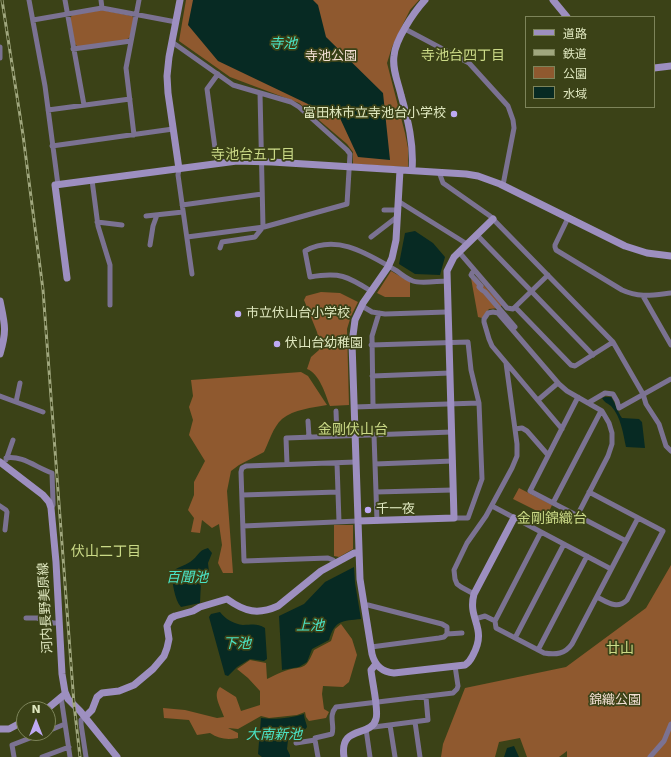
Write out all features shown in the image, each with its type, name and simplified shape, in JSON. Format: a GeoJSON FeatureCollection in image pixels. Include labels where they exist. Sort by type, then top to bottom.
{"type":"FeatureCollection","features":[{"type":"Feature","properties":{"kind":"street"},"geometry":{"type":"LineString","coordinates":[[29,0],[45,86],[58,185]]}},
{"type":"Feature","properties":{"kind":"street"},"geometry":{"type":"LineString","coordinates":[[65,0],[84,105]]}},
{"type":"Feature","properties":{"kind":"street"},"geometry":{"type":"LineString","coordinates":[[101,0],[102,8]]}},
{"type":"Feature","properties":{"kind":"street"},"geometry":{"type":"LineString","coordinates":[[134,135],[126,68],[139,0]]}},
{"type":"Feature","properties":{"kind":"street"},"geometry":{"type":"LineString","coordinates":[[180,0],[168,67],[167,85],[192,274]]}},
{"type":"Feature","properties":{"kind":"street"},"geometry":{"type":"LineString","coordinates":[[412,170],[410,129],[393,62],[396,45],[416,10],[425,0]]}},
{"type":"Feature","properties":{"kind":"street"},"geometry":{"type":"LineString","coordinates":[[553,0],[566,16]]}},
{"type":"Feature","properties":{"kind":"street"},"geometry":{"type":"LineString","coordinates":[[33,20],[102,8],[176,22]]}},
{"type":"Feature","properties":{"kind":"street"},"geometry":{"type":"LineString","coordinates":[[405,29],[469,63],[508,106],[514,128],[503,185]]}},
{"type":"Feature","properties":{"kind":"street"},"geometry":{"type":"LineString","coordinates":[[74,49],[131,41]]}},
{"type":"Feature","properties":{"kind":"street"},"geometry":{"type":"LineString","coordinates":[[172,42],[233,85],[291,102],[299,107],[350,154],[347,204],[263,227],[187,237]]}},
{"type":"Feature","properties":{"kind":"street"},"geometry":{"type":"LineString","coordinates":[[0,46],[0,58]]}},
{"type":"Feature","properties":{"kind":"street"},"geometry":{"type":"LineString","coordinates":[[655,68],[671,66]]}},
{"type":"Feature","properties":{"kind":"street"},"geometry":{"type":"LineString","coordinates":[[217,163],[207,89],[218,74]]}},
{"type":"Feature","properties":{"kind":"street"},"geometry":{"type":"LineString","coordinates":[[220,248],[222,242],[255,237],[263,227],[260,93]]}},
{"type":"Feature","properties":{"kind":"street"},"geometry":{"type":"LineString","coordinates":[[48,110],[130,99]]}},
{"type":"Feature","properties":{"kind":"street"},"geometry":{"type":"LineString","coordinates":[[52,146],[173,129]]}},
{"type":"Feature","properties":{"kind":"street"},"geometry":{"type":"LineString","coordinates":[[67,278],[55,185],[237,161],[349,166],[478,176],[503,185],[632,249],[671,256]]}},
{"type":"Feature","properties":{"kind":"street"},"geometry":{"type":"LineString","coordinates":[[400,170],[398,214],[394,249],[388,266],[362,306],[355,320],[352,334],[360,579],[373,659],[376,664],[384,671],[394,673],[455,666],[468,663],[477,646],[480,636],[472,606],[474,594],[514,518]]}},
{"type":"Feature","properties":{"kind":"street"},"geometry":{"type":"LineString","coordinates":[[440,172],[443,183],[484,210],[612,342],[643,394],[646,404],[659,424],[666,446],[671,451]]}},
{"type":"Feature","properties":{"kind":"street"},"geometry":{"type":"LineString","coordinates":[[92,180],[97,222],[110,265],[110,305]]}},
{"type":"Feature","properties":{"kind":"street"},"geometry":{"type":"LineString","coordinates":[[182,205],[262,194]]}},
{"type":"Feature","properties":{"kind":"street"},"geometry":{"type":"LineString","coordinates":[[398,201],[467,244]]}},
{"type":"Feature","properties":{"kind":"street"},"geometry":{"type":"LineString","coordinates":[[384,210],[398,214]]}},
{"type":"Feature","properties":{"kind":"street"},"geometry":{"type":"LineString","coordinates":[[146,216],[184,212]]}},
{"type":"Feature","properties":{"kind":"street"},"geometry":{"type":"LineString","coordinates":[[371,237],[398,214]]}},
{"type":"Feature","properties":{"kind":"street"},"geometry":{"type":"LineString","coordinates":[[150,245],[153,226],[157,215]]}},
{"type":"Feature","properties":{"kind":"street"},"geometry":{"type":"LineString","coordinates":[[568,218],[555,246],[556,250],[622,290],[633,295],[643,296],[671,293]]}},
{"type":"Feature","properties":{"kind":"street"},"geometry":{"type":"LineString","coordinates":[[454,518],[447,312],[448,266],[459,252],[493,219]]}},
{"type":"Feature","properties":{"kind":"street"},"geometry":{"type":"LineString","coordinates":[[97,222],[122,225]]}},
{"type":"Feature","properties":{"kind":"street"},"geometry":{"type":"LineString","coordinates":[[477,235],[593,355]]}},
{"type":"Feature","properties":{"kind":"street"},"geometry":{"type":"LineString","coordinates":[[371,292],[356,282],[343,276],[331,274],[310,277],[305,251],[314,246],[320,245],[343,246],[365,253],[413,281],[447,281]]}},
{"type":"Feature","properties":{"kind":"street"},"geometry":{"type":"LineString","coordinates":[[459,252],[507,308],[513,309],[548,275]]}},
{"type":"Feature","properties":{"kind":"street"},"geometry":{"type":"LineString","coordinates":[[474,270],[471,275],[481,286],[480,287],[482,290],[515,327],[513,329]]}},
{"type":"Feature","properties":{"kind":"street"},"geometry":{"type":"LineString","coordinates":[[643,296],[671,345]]}},
{"type":"Feature","properties":{"kind":"street"},"geometry":{"type":"LineString","coordinates":[[0,301],[5,325],[4,338],[0,354]]}},
{"type":"Feature","properties":{"kind":"street"},"geometry":{"type":"LineString","coordinates":[[362,306],[379,314],[447,312]]}},
{"type":"Feature","properties":{"kind":"street"},"geometry":{"type":"LineString","coordinates":[[515,307],[571,365],[575,366],[612,342]]}},
{"type":"Feature","properties":{"kind":"street"},"geometry":{"type":"LineString","coordinates":[[562,429],[490,343],[484,320],[488,313],[496,312],[501,316],[558,383],[601,411],[607,418],[612,433],[612,444],[608,456],[577,516]]}},
{"type":"Feature","properties":{"kind":"street"},"geometry":{"type":"LineString","coordinates":[[373,406],[371,345],[373,330],[379,314]]}},
{"type":"Feature","properties":{"kind":"street"},"geometry":{"type":"LineString","coordinates":[[243,526],[468,518],[482,480],[479,403],[471,370],[468,342],[371,345]]}},
{"type":"Feature","properties":{"kind":"street"},"geometry":{"type":"LineString","coordinates":[[474,594],[457,584],[454,570],[467,543],[482,523],[492,506],[517,456],[506,363]]}},
{"type":"Feature","properties":{"kind":"street"},"geometry":{"type":"LineString","coordinates":[[372,376],[450,373]]}},
{"type":"Feature","properties":{"kind":"street"},"geometry":{"type":"LineString","coordinates":[[508,378],[510,374],[515,374]]}},
{"type":"Feature","properties":{"kind":"street"},"geometry":{"type":"LineString","coordinates":[[588,403],[605,394],[613,394],[619,408],[671,378]]}},
{"type":"Feature","properties":{"kind":"street"},"geometry":{"type":"LineString","coordinates":[[16,402],[20,383]]}},
{"type":"Feature","properties":{"kind":"street"},"geometry":{"type":"LineString","coordinates":[[538,400],[558,383]]}},
{"type":"Feature","properties":{"kind":"street"},"geometry":{"type":"LineString","coordinates":[[0,396],[43,412]]}},
{"type":"Feature","properties":{"kind":"street"},"geometry":{"type":"LineString","coordinates":[[578,397],[530,491],[626,541]]}},
{"type":"Feature","properties":{"kind":"street"},"geometry":{"type":"LineString","coordinates":[[354,407],[479,403]]}},
{"type":"Feature","properties":{"kind":"street"},"geometry":{"type":"LineString","coordinates":[[336,411],[337,436]]}},
{"type":"Feature","properties":{"kind":"street"},"geometry":{"type":"LineString","coordinates":[[553,503],[601,411]]}},
{"type":"Feature","properties":{"kind":"street"},"geometry":{"type":"LineString","coordinates":[[308,421],[309,437]]}},
{"type":"Feature","properties":{"kind":"street"},"geometry":{"type":"LineString","coordinates":[[515,429],[522,428],[527,430],[548,455]]}},
{"type":"Feature","properties":{"kind":"street"},"geometry":{"type":"LineString","coordinates":[[286,464],[286,438],[452,432]]}},
{"type":"Feature","properties":{"kind":"street"},"geometry":{"type":"LineString","coordinates":[[374,435],[377,521]]}},
{"type":"Feature","properties":{"kind":"street"},"geometry":{"type":"LineString","coordinates":[[2,462],[13,440]]}},
{"type":"Feature","properties":{"kind":"street"},"geometry":{"type":"LineString","coordinates":[[2,462],[12,456],[52,473],[53,502],[51,508]]}},
{"type":"Feature","properties":{"kind":"street"},"geometry":{"type":"LineString","coordinates":[[375,464],[453,461]]}},
{"type":"Feature","properties":{"kind":"street"},"geometry":{"type":"LineString","coordinates":[[2,462],[46,498],[51,508]]}},
{"type":"Feature","properties":{"kind":"street"},"geometry":{"type":"LineString","coordinates":[[336,563],[334,560],[328,558],[244,560],[242,468],[246,466],[356,462]]}},
{"type":"Feature","properties":{"kind":"street"},"geometry":{"type":"LineString","coordinates":[[337,463],[339,522]]}},
{"type":"Feature","properties":{"kind":"street"},"geometry":{"type":"LineString","coordinates":[[376,492],[453,490]]}},
{"type":"Feature","properties":{"kind":"street"},"geometry":{"type":"LineString","coordinates":[[242,496],[338,492]]}},
{"type":"Feature","properties":{"kind":"street"},"geometry":{"type":"LineString","coordinates":[[589,492],[663,531],[627,600],[620,604],[611,604],[597,597]]}},
{"type":"Feature","properties":{"kind":"street"},"geometry":{"type":"LineString","coordinates":[[0,506],[7,512],[5,530]]}},
{"type":"Feature","properties":{"kind":"street"},"geometry":{"type":"LineString","coordinates":[[492,506],[612,569]]}},
{"type":"Feature","properties":{"kind":"street","name":"河内長野美原線"},"geometry":{"type":"LineString","coordinates":[[51,508],[56,562],[63,696],[68,698],[85,717],[117,757]]}},
{"type":"Feature","properties":{"kind":"street"},"geometry":{"type":"LineString","coordinates":[[541,532],[495,621],[496,628],[544,653],[562,653],[569,648],[638,518]]}},
{"type":"Feature","properties":{"kind":"street"},"geometry":{"type":"LineString","coordinates":[[515,638],[564,544]]}},
{"type":"Feature","properties":{"kind":"street"},"geometry":{"type":"LineString","coordinates":[[86,757],[81,724],[82,720],[92,710],[97,697],[102,693],[119,691],[134,685],[153,669],[164,656],[169,639],[168,622],[175,616],[193,611],[200,606],[227,599],[242,609],[262,611],[270,609],[282,603],[321,571],[354,553],[359,553]]}},
{"type":"Feature","properties":{"kind":"street"},"geometry":{"type":"LineString","coordinates":[[538,650],[587,556]]}},
{"type":"Feature","properties":{"kind":"street"},"geometry":{"type":"LineString","coordinates":[[364,605],[442,624],[447,627],[447,634]]}},
{"type":"Feature","properties":{"kind":"street"},"geometry":{"type":"LineString","coordinates":[[475,619],[485,616],[495,621]]}},
{"type":"Feature","properties":{"kind":"street"},"geometry":{"type":"LineString","coordinates":[[26,618],[37,618],[53,623],[59,623]]}},
{"type":"Feature","properties":{"kind":"street"},"geometry":{"type":"LineString","coordinates":[[371,647],[439,638],[444,637],[447,634],[462,633]]}},
{"type":"Feature","properties":{"kind":"street"},"geometry":{"type":"LineString","coordinates":[[370,757],[369,728],[377,718],[371,670],[376,664]]}},
{"type":"Feature","properties":{"kind":"street"},"geometry":{"type":"LineString","coordinates":[[296,743],[315,740],[315,738],[332,734],[331,715],[336,707],[451,694],[456,692],[458,686],[455,666]]}},
{"type":"Feature","properties":{"kind":"street"},"geometry":{"type":"LineString","coordinates":[[56,702],[63,696]]}},
{"type":"Feature","properties":{"kind":"street"},"geometry":{"type":"LineString","coordinates":[[63,696],[65,724],[70,757]]}},
{"type":"Feature","properties":{"kind":"street"},"geometry":{"type":"LineString","coordinates":[[344,757],[343,747],[345,741],[355,733],[374,727],[428,720],[426,697]]}},
{"type":"Feature","properties":{"kind":"street"},"geometry":{"type":"LineString","coordinates":[[415,722],[420,757]]}},
{"type":"Feature","properties":{"kind":"street"},"geometry":{"type":"LineString","coordinates":[[56,728],[65,724]]}},
{"type":"Feature","properties":{"kind":"street"},"geometry":{"type":"LineString","coordinates":[[650,757],[664,741],[671,724]]}},
{"type":"Feature","properties":{"kind":"street"},"geometry":{"type":"LineString","coordinates":[[0,729],[9,729],[16,725]]}},
{"type":"Feature","properties":{"kind":"street"},"geometry":{"type":"LineString","coordinates":[[390,725],[395,757]]}},
{"type":"Feature","properties":{"kind":"street"},"geometry":{"type":"LineString","coordinates":[[315,740],[318,757]]}},
{"type":"Feature","properties":{"kind":"street"},"geometry":{"type":"LineString","coordinates":[[14,757],[12,745],[22,741]]}},
{"type":"Feature","properties":{"kind":"street"},"geometry":{"type":"LineString","coordinates":[[42,757],[69,747]]}},
{"type":"Feature","properties":{"kind":"green space","name":"寺池"},"geometry":{"type":"Polygon","coordinates":[[[186,0],[419,0],[410,10],[392,47],[387,63],[405,133],[408,148],[408,167],[353,164],[353,152],[347,144],[299,103],[230,77],[179,41],[186,0]]]}},
{"type":"Feature","properties":{"kind":"green space"},"geometry":{"type":"Polygon","coordinates":[[[102,10],[132,16],[134,19],[130,37],[126,40],[78,47],[75,44],[70,19],[72,15],[102,10]]]}},
{"type":"Feature","properties":{"kind":"green space"},"geometry":{"type":"Polygon","coordinates":[[[391,271],[410,282],[410,297],[385,297],[377,293],[391,271]]]}},
{"type":"Feature","properties":{"kind":"green space"},"geometry":{"type":"Polygon","coordinates":[[[476,277],[502,305],[499,308],[489,309],[482,318],[478,317],[471,278],[476,277]]]}},
{"type":"Feature","properties":{"kind":"green space"},"geometry":{"type":"Polygon","coordinates":[[[321,292],[340,293],[358,302],[351,316],[347,329],[349,405],[330,406],[319,380],[307,369],[311,357],[319,350],[320,346],[317,332],[304,300],[306,296],[321,292]]]}},
{"type":"Feature","properties":{"kind":"green space"},"geometry":{"type":"Polygon","coordinates":[[[301,372],[308,376],[327,405],[303,409],[282,419],[276,426],[264,452],[239,465],[231,471],[227,491],[233,573],[223,573],[218,563],[222,545],[219,524],[212,528],[202,520],[200,533],[191,532],[194,518],[188,510],[194,495],[194,482],[205,461],[189,435],[193,420],[189,407],[193,396],[191,380],[301,372]]]}},
{"type":"Feature","properties":{"kind":"green space"},"geometry":{"type":"Polygon","coordinates":[[[519,488],[552,505],[547,516],[513,499],[519,488]]]}},
{"type":"Feature","properties":{"kind":"green space"},"geometry":{"type":"Polygon","coordinates":[[[334,525],[353,525],[353,549],[339,557],[334,556],[334,525]]]}},
{"type":"Feature","properties":{"kind":"green space","name":"錦織公園"},"geometry":{"type":"Polygon","coordinates":[[[671,565],[671,757],[567,757],[567,751],[559,757],[527,757],[520,738],[499,742],[495,757],[441,757],[443,744],[465,688],[566,667],[646,608],[671,565]]]}},
{"type":"Feature","properties":{"kind":"green space"},"geometry":{"type":"Polygon","coordinates":[[[341,624],[352,639],[357,655],[349,682],[343,687],[323,686],[322,694],[324,709],[329,712],[326,718],[309,721],[305,712],[297,715],[269,718],[261,716],[238,729],[228,728],[238,733],[238,738],[230,739],[220,738],[210,733],[197,735],[189,720],[164,718],[163,708],[185,710],[217,718],[224,717],[217,697],[220,687],[236,697],[241,711],[260,705],[260,691],[237,669],[250,660],[266,663],[267,679],[282,672],[302,667],[311,658],[314,650],[331,641],[335,629],[341,624]]]}},
{"type":"Feature","properties":{"kind":"water","name":"寺池"},"geometry":{"type":"Polygon","coordinates":[[[193,0],[313,0],[318,5],[326,37],[383,93],[390,160],[358,157],[339,116],[310,105],[218,61],[188,25],[193,0]]]}},
{"type":"Feature","properties":{"kind":"water"},"geometry":{"type":"Polygon","coordinates":[[[415,231],[433,243],[445,257],[440,275],[415,274],[399,264],[405,233],[415,231]]]}},
{"type":"Feature","properties":{"kind":"water"},"geometry":{"type":"Polygon","coordinates":[[[611,397],[622,418],[639,419],[642,422],[645,448],[626,447],[623,431],[617,415],[611,406],[602,398],[611,397]]]}},
{"type":"Feature","properties":{"kind":"water","name":"百聞池"},"geometry":{"type":"Polygon","coordinates":[[[208,548],[212,553],[208,563],[209,573],[201,581],[200,603],[181,607],[175,595],[171,573],[193,560],[200,552],[208,548]]]}},
{"type":"Feature","properties":{"kind":"water","name":"上池"},"geometry":{"type":"Polygon","coordinates":[[[354,567],[361,619],[349,620],[340,623],[331,633],[329,640],[312,649],[307,662],[299,667],[282,670],[279,616],[304,604],[325,582],[354,567]]]}},
{"type":"Feature","properties":{"kind":"water","name":"下池"},"geometry":{"type":"Polygon","coordinates":[[[220,612],[227,619],[236,624],[257,625],[265,628],[267,659],[264,661],[250,659],[237,667],[228,676],[225,675],[209,617],[211,614],[220,612]]]}},
{"type":"Feature","properties":{"kind":"water","name":"大南新池"},"geometry":{"type":"Polygon","coordinates":[[[304,714],[307,727],[302,732],[288,740],[287,749],[290,757],[262,757],[258,754],[261,718],[271,719],[294,717],[304,714]]]}},
{"type":"Feature","properties":{"kind":"water"},"geometry":{"type":"Polygon","coordinates":[[[514,746],[519,757],[504,757],[507,748],[514,746]]]}},
{"type":"Feature","properties":{"kind":"railway"},"geometry":{"type":"LineString","coordinates":[[2,0],[23,135],[43,290],[74,704],[80,757]]}},
{"type":"Feature","properties":{"kind":"place","name":"富田林市立寺池台小学校"},"geometry":{"type":"Point","coordinates":[454,114]}},
{"type":"Feature","properties":{"kind":"place","name":"市立伏山台小学校"},"geometry":{"type":"Point","coordinates":[238,314]}},
{"type":"Feature","properties":{"kind":"place","name":"伏山台幼稚園"},"geometry":{"type":"Point","coordinates":[277,344]}},
{"type":"Feature","properties":{"kind":"place","name":"千一夜"},"geometry":{"type":"Point","coordinates":[368,510]}},
{"type":"Feature","properties":{"kind":"district","name":"寺池台四丁目"},"geometry":{"type":"Point","coordinates":[463,56]}},
{"type":"Feature","properties":{"kind":"district","name":"寺池台五丁目"},"geometry":{"type":"Point","coordinates":[253,155]}},
{"type":"Feature","properties":{"kind":"district","name":"金剛伏山台"},"geometry":{"type":"Point","coordinates":[353,430]}},
{"type":"Feature","properties":{"kind":"district","name":"金剛錦織台"},"geometry":{"type":"Point","coordinates":[552,519]}},
{"type":"Feature","properties":{"kind":"district","name":"伏山二丁目"},"geometry":{"type":"Point","coordinates":[106,552]}},
{"type":"Feature","properties":{"kind":"district","name":"廿山"},"geometry":{"type":"Point","coordinates":[620,649]}},
{"type":"Feature","properties":{"kind":"park label","name":"寺池公園"},"geometry":{"type":"Point","coordinates":[331,57]}}]}
